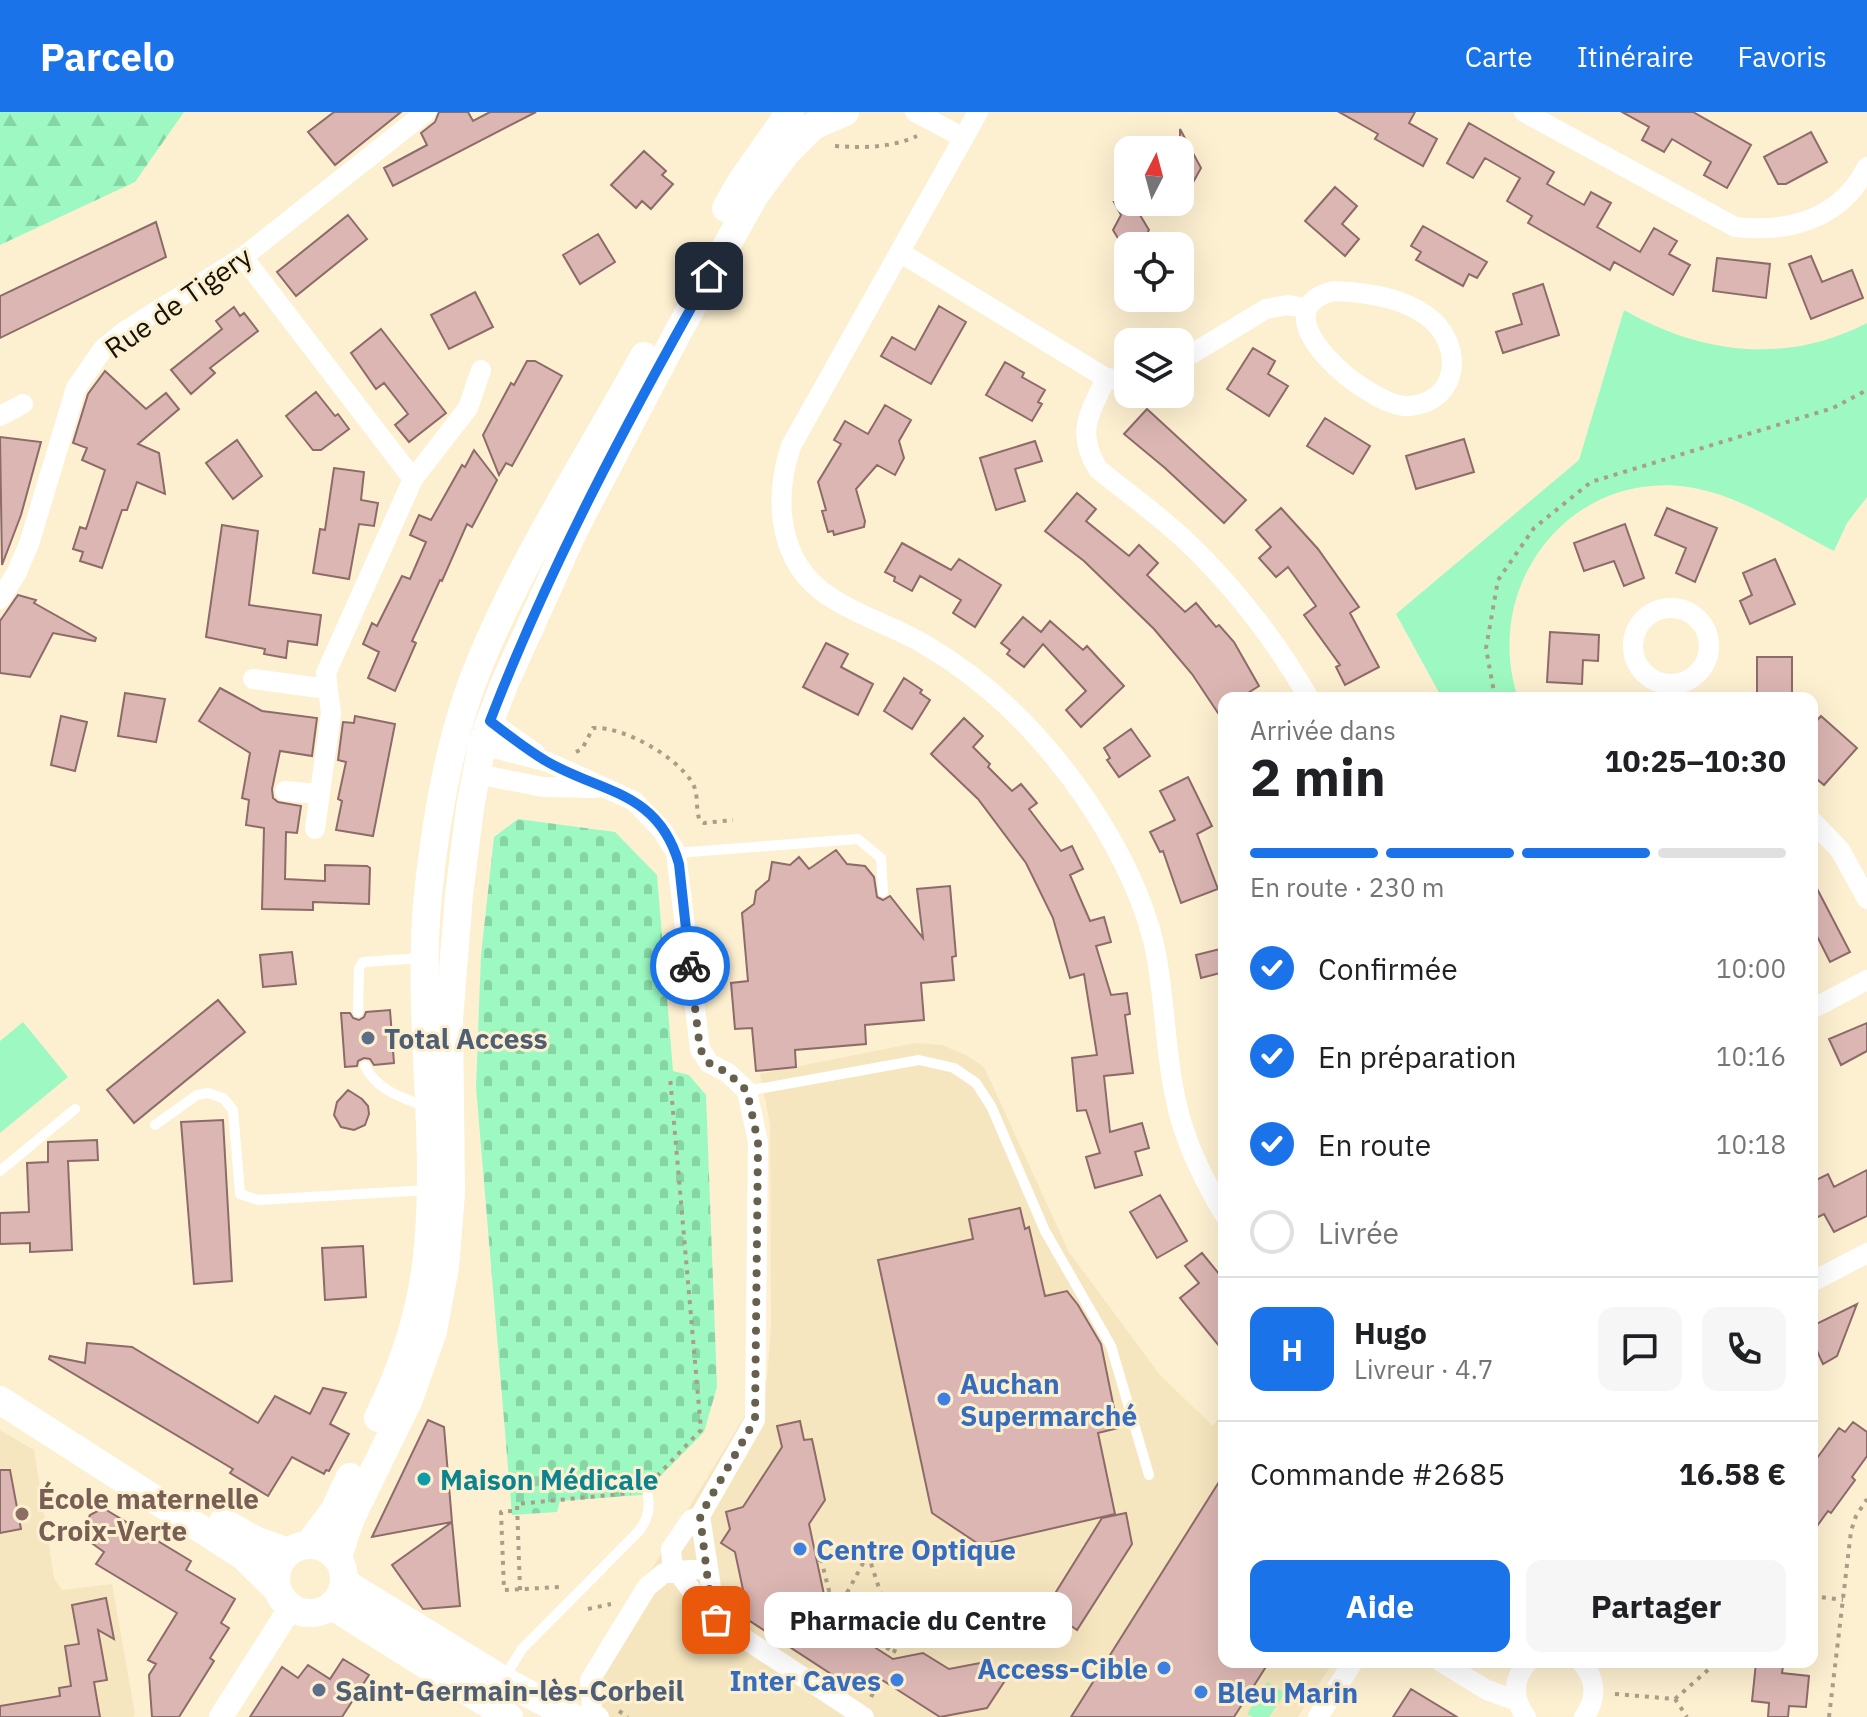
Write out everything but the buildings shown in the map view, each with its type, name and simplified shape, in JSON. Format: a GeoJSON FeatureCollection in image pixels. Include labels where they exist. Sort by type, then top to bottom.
{"type":"FeatureCollection","features":[{"type":"Feature","properties":{"kind":"main road"},"geometry":{"type":"LineString","coordinates":[[284,1598],[277,1569],[334,1511],[390,1393],[413,1324],[427,1259],[441,1191],[449,1019],[473,752],[455,735],[480,661],[525,567],[741,182],[790,112]]}},
{"type":"Feature","properties":{"kind":"main road"},"geometry":{"type":"LineString","coordinates":[[441,1191],[429,1107],[424,1027],[424,958],[433,855],[473,752],[574,530],[672,343],[755,195],[787,152],[813,126],[845,112]]}},
{"type":"Feature","properties":{"kind":"main road"},"geometry":{"type":"LineString","coordinates":[[0,1400],[243,1556],[284,1598],[311,1613],[322,1611],[338,1582],[350,1520],[409,1399],[433,1331],[445,1267],[435,967],[424,958]]}},
{"type":"Feature","properties":{"kind":"main road"},"geometry":{"type":"LineString","coordinates":[[0,1386],[167,1491],[255,1540],[330,1550],[338,1582],[494,1713]]}},
{"type":"Feature","properties":{"kind":"main road"},"geometry":{"type":"LineString","coordinates":[[338,1582],[503,1680],[572,1717]]}},
{"type":"Feature","properties":{"kind":"street","name":"Rue de Tigery"},"geometry":{"type":"LineString","coordinates":[[0,599],[16,574],[29,544],[76,388],[103,349],[125,331],[243,257],[426,112]]}},
{"type":"Feature","properties":{"kind":"street"},"geometry":{"type":"LineString","coordinates":[[978,112],[791,446],[782,472],[782,523],[798,567],[828,597],[925,644],[965,670],[1000,698],[1047,747],[1091,805],[1140,904],[1157,957],[1181,1118],[1193,1156],[1218,1203]]}},
{"type":"Feature","properties":{"kind":"street"},"geometry":{"type":"LineString","coordinates":[[1524,112],[1735,227],[1763,230],[1789,227],[1815,219],[1837,206],[1859,183],[1867,167]]}},
{"type":"Feature","properties":{"kind":"street"},"geometry":{"type":"LineString","coordinates":[[922,116],[964,138]]}},
{"type":"Feature","properties":{"kind":"street"},"geometry":{"type":"LineString","coordinates":[[901,253],[1106,378],[1114,379]]}},
{"type":"Feature","properties":{"kind":"street"},"geometry":{"type":"LineString","coordinates":[[243,257],[413,479]]}},
{"type":"Feature","properties":{"kind":"street"},"geometry":{"type":"LineString","coordinates":[[1334,291],[1368,294],[1414,308],[1437,324],[1448,338],[1453,363],[1449,378],[1441,391],[1430,400],[1406,407],[1392,405],[1356,383],[1336,366],[1307,328],[1306,308],[1316,296],[1334,291]]}},
{"type":"Feature","properties":{"kind":"street"},"geometry":{"type":"LineString","coordinates":[[1194,353],[1266,309],[1287,305],[1306,308]]}},
{"type":"Feature","properties":{"kind":"street"},"geometry":{"type":"LineString","coordinates":[[315,829],[331,713],[326,673],[413,479],[468,408],[481,370]]}},
{"type":"Feature","properties":{"kind":"street"},"geometry":{"type":"LineString","coordinates":[[1106,378],[1088,415],[1085,431],[1090,456],[1098,469],[1183,538],[1207,562],[1260,624],[1305,692]]}},
{"type":"Feature","properties":{"kind":"street"},"geometry":{"type":"LineString","coordinates":[[0,416],[23,404]]}},
{"type":"Feature","properties":{"kind":"street"},"geometry":{"type":"LineString","coordinates":[[253,679],[327,689]]}},
{"type":"Feature","properties":{"kind":"street"},"geometry":{"type":"LineString","coordinates":[[473,752],[548,762],[609,788],[634,801],[662,830],[676,853],[700,1049],[709,1063],[728,1073],[747,1091],[758,1142],[755,1420],[700,1516],[691,1520],[671,1549],[672,1561],[716,1620],[866,1710]]}},
{"type":"Feature","properties":{"kind":"street"},"geometry":{"type":"LineString","coordinates":[[473,752],[543,787]]}},
{"type":"Feature","properties":{"kind":"street"},"geometry":{"type":"LineString","coordinates":[[470,808],[498,790],[609,788]]}},
{"type":"Feature","properties":{"kind":"street"},"geometry":{"type":"LineString","coordinates":[[285,791],[318,794]]}},
{"type":"Feature","properties":{"kind":"street"},"geometry":{"type":"LineString","coordinates":[[1818,827],[1840,850],[1867,899]]}},
{"type":"Feature","properties":{"kind":"street"},"geometry":{"type":"LineString","coordinates":[[1818,1006],[1867,980]]}},
{"type":"Feature","properties":{"kind":"street"},"geometry":{"type":"LineString","coordinates":[[1818,1279],[1867,1253]]}},
{"type":"Feature","properties":{"kind":"street"},"geometry":{"type":"LineString","coordinates":[[700,1516],[716,1620]]}},
{"type":"Feature","properties":{"kind":"street"},"geometry":{"type":"LineString","coordinates":[[599,1717],[592,1711],[590,1680],[647,1587],[664,1573],[707,1568]]}},
{"type":"Feature","properties":{"kind":"street"},"geometry":{"type":"LineString","coordinates":[[221,1717],[284,1598]]}},
{"type":"Feature","properties":{"kind":"street"},"geometry":{"type":"LineString","coordinates":[[1318,1717],[1349,1668]]}},
{"type":"Feature","properties":{"kind":"street"},"geometry":{"type":"LineString","coordinates":[[1451,1668],[1521,1709]]}},
{"type":"Feature","properties":{"kind":"street"},"geometry":{"type":"LineString","coordinates":[[1521,1709],[1517,1679],[1524,1668]]}},
{"type":"Feature","properties":{"kind":"street"},"geometry":{"type":"LineString","coordinates":[[1584,1717],[1594,1692],[1586,1668]]}},
{"type":"Feature","properties":{"kind":"lane"},"geometry":{"type":"LineString","coordinates":[[676,853],[858,839],[881,858],[883,892]]}},
{"type":"Feature","properties":{"kind":"lane"},"geometry":{"type":"LineString","coordinates":[[358,1012],[359,968],[363,962],[424,958]]}},
{"type":"Feature","properties":{"kind":"lane"},"geometry":{"type":"LineString","coordinates":[[747,1091],[919,1060],[954,1068],[976,1083],[991,1106],[1045,1231],[1111,1346],[1149,1475]]}},
{"type":"Feature","properties":{"kind":"lane"},"geometry":{"type":"LineString","coordinates":[[365,1066],[369,1075],[386,1091],[429,1107]]}},
{"type":"Feature","properties":{"kind":"lane"},"geometry":{"type":"LineString","coordinates":[[155,1125],[197,1095],[208,1093],[223,1098],[233,1110],[240,1194],[258,1200],[441,1191]]}},
{"type":"Feature","properties":{"kind":"lane"},"geometry":{"type":"LineString","coordinates":[[0,1171],[75,1109]]}},
{"type":"Feature","properties":{"kind":"lane"},"geometry":{"type":"LineString","coordinates":[[503,1680],[522,1649],[639,1531],[648,1518],[650,1506],[645,1489]]}},
{"type":"Feature","properties":{"kind":"path"},"geometry":{"type":"LineString","coordinates":[[833,146],[867,148],[903,142],[921,134],[922,116]]}},
{"type":"Feature","properties":{"kind":"path"},"geometry":{"type":"LineString","coordinates":[[1494,692],[1486,648],[1498,580],[1534,528],[1591,482],[1833,408],[1867,390]]}},
{"type":"Feature","properties":{"kind":"path"},"geometry":{"type":"LineString","coordinates":[[569,754],[582,749],[593,728],[629,737],[657,751],[683,771],[695,790],[700,821],[733,820]]}},
{"type":"Feature","properties":{"kind":"path"},"geometry":{"type":"LineString","coordinates":[[520,1590],[517,1504],[645,1489],[701,1430],[670,1077]]}},
{"type":"Feature","properties":{"kind":"path"},"geometry":{"type":"LineString","coordinates":[[1829,1717],[1852,1526],[1867,1499]]}},
{"type":"Feature","properties":{"kind":"path"},"geometry":{"type":"LineString","coordinates":[[512,1511],[501,1512],[504,1590],[583,1586]]}},
{"type":"Feature","properties":{"kind":"path"},"geometry":{"type":"LineString","coordinates":[[868,1554],[897,1644],[894,1656],[835,1615],[819,1560],[868,1554]]}},
{"type":"Feature","properties":{"kind":"path"},"geometry":{"type":"LineString","coordinates":[[835,1615],[868,1554]]}},
{"type":"Feature","properties":{"kind":"path"},"geometry":{"type":"LineString","coordinates":[[1818,1597],[1843,1600]]}},
{"type":"Feature","properties":{"kind":"path"},"geometry":{"type":"LineString","coordinates":[[554,1616],[615,1603]]}},
{"type":"Feature","properties":{"kind":"path"},"geometry":{"type":"LineString","coordinates":[[1594,1692],[1675,1699],[1710,1668]]}},
{"type":"Feature","properties":{"kind":"path"},"geometry":{"type":"LineString","coordinates":[[866,1710],[881,1679]]}},
{"type":"Feature","properties":{"kind":"path"},"geometry":{"type":"LineString","coordinates":[[1675,1699],[1687,1717]]}},
{"type":"Feature","properties":{"kind":"shaded area"},"geometry":{"type":"Polygon","coordinates":[[[915,1043],[942,1045],[984,1067],[1069,1252],[1160,1375],[1213,1426],[1218,1419],[1218,1668],[1329,1668],[1298,1717],[610,1717],[574,1697],[767,1379],[771,1326],[770,1124],[760,1074],[915,1043]]]}},
{"type":"Feature","properties":{"kind":"shaded area"},"geometry":{"type":"Polygon","coordinates":[[[0,1430],[34,1450],[54,1578],[62,1590],[112,1584],[135,1714],[133,1717],[0,1717],[0,1430]]]}},
{"type":"Feature","properties":{"kind":"green space"},"geometry":{"type":"Polygon","coordinates":[[[0,112],[184,112],[135,182],[0,245],[0,112]]]}},
{"type":"Feature","properties":{"kind":"green space"},"geometry":{"type":"Polygon","coordinates":[[[1624,310],[1683,336],[1713,345],[1744,349],[1806,345],[1867,323],[1867,497],[1847,523],[1834,551],[1745,505],[1707,491],[1688,487],[1645,487],[1606,497],[1572,517],[1544,544],[1524,578],[1512,615],[1510,656],[1517,692],[1439,692],[1396,614],[1579,460],[1624,310]]]}},
{"type":"Feature","properties":{"kind":"green space"},"geometry":{"type":"Polygon","coordinates":[[[518,819],[615,832],[657,875],[673,1071],[689,1075],[706,1095],[717,1387],[704,1432],[642,1495],[560,1501],[557,1512],[512,1515],[476,1087],[481,955],[494,837],[518,819]]]}},
{"type":"Feature","properties":{"kind":"green space"},"geometry":{"type":"Polygon","coordinates":[[[23,1022],[68,1077],[0,1133],[0,1041],[23,1022]]]}},
{"type":"Feature","properties":{"kind":"green space"},"geometry":{"type":"Polygon","coordinates":[[[1267,1682],[1285,1693],[1269,1717],[1247,1714],[1267,1682]]]}},
{"type":"Feature","properties":{"kind":"way so far"},"geometry":{"type":"LineString","coordinates":[[690,966],[700,1049],[709,1063],[728,1073],[747,1091],[758,1142],[755,1420],[700,1516],[716,1620]]}},
{"type":"Feature","properties":{"kind":"place","name":"Total Access"},"geometry":{"type":"Point","coordinates":[368,1038]}},
{"type":"Feature","properties":{"kind":"place","name":"Auchan Supermarché"},"geometry":{"type":"Point","coordinates":[944,1399]}},
{"type":"Feature","properties":{"kind":"place","name":"Maison Médicale"},"geometry":{"type":"Point","coordinates":[424,1479]}},
{"type":"Feature","properties":{"kind":"place","name":"École maternelle Croix-Verte"},"geometry":{"type":"Point","coordinates":[22,1514]}},
{"type":"Feature","properties":{"kind":"place","name":"Centre Optique"},"geometry":{"type":"Point","coordinates":[800,1549]}},
{"type":"Feature","properties":{"kind":"place","name":"Pharmacie du Centre"},"geometry":{"type":"Point","coordinates":[716,1620]}},
{"type":"Feature","properties":{"kind":"place","name":"Access-Cible"},"geometry":{"type":"Point","coordinates":[1164,1668]}},
{"type":"Feature","properties":{"kind":"place","name":"Inter Caves"},"geometry":{"type":"Point","coordinates":[897,1680]}},
{"type":"Feature","properties":{"kind":"place","name":"Saint-Germain-lès-Corbeil"},"geometry":{"type":"Point","coordinates":[319,1690]}},
{"type":"Feature","properties":{"kind":"place","name":"Bleu Marin"},"geometry":{"type":"Point","coordinates":[1201,1692]}},
{"type":"Feature","properties":{"kind":"route"},"geometry":{"type":"LineString","coordinates":[[690,966],[679,864],[662,830],[634,801],[548,762],[490,721],[574,530],[709,276]]}}]}
